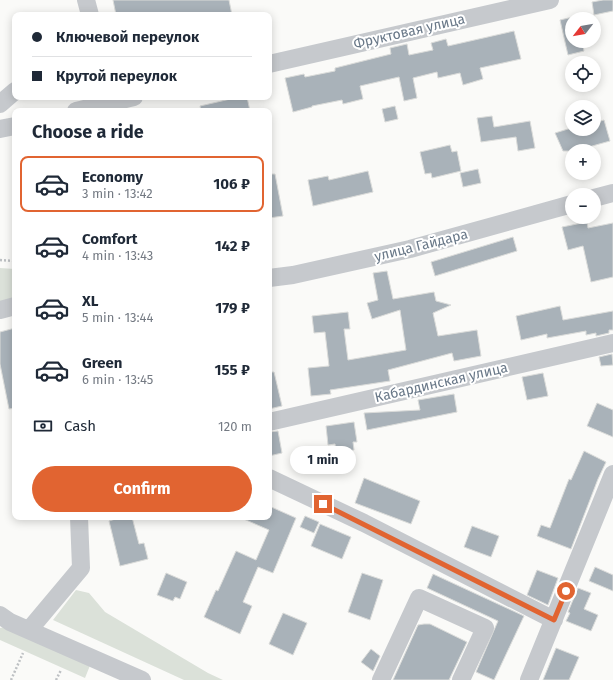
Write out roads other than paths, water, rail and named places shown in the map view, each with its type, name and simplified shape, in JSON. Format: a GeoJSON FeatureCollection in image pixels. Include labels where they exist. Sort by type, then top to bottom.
{"type":"FeatureCollection","features":[{"type":"Feature","properties":{"kind":"street"},"geometry":{"type":"LineString","coordinates":[[86,0],[89,12]]}},
{"type":"Feature","properties":{"kind":"street","name":"Фруктовая улица"},"geometry":{"type":"LineString","coordinates":[[272,63],[550,0]]}},
{"type":"Feature","properties":{"kind":"street"},"geometry":{"type":"LineString","coordinates":[[0,104],[12,94]]}},
{"type":"Feature","properties":{"kind":"street"},"geometry":{"type":"LineString","coordinates":[[88,108],[122,100]]}},
{"type":"Feature","properties":{"kind":"street"},"geometry":{"type":"LineString","coordinates":[[0,130],[12,127]]}},
{"type":"Feature","properties":{"kind":"street"},"geometry":{"type":"LineString","coordinates":[[601,196],[613,193]]}},
{"type":"Feature","properties":{"kind":"street","name":"улица Гайдара"},"geometry":{"type":"LineString","coordinates":[[272,278],[293,275],[410,249],[565,206]]}},
{"type":"Feature","properties":{"kind":"street"},"geometry":{"type":"LineString","coordinates":[[0,310],[12,307]]}},
{"type":"Feature","properties":{"kind":"street","name":"Кабардинская улица"},"geometry":{"type":"LineString","coordinates":[[272,421],[613,342]]}},
{"type":"Feature","properties":{"kind":"street"},"geometry":{"type":"LineString","coordinates":[[529,680],[613,474]]}},
{"type":"Feature","properties":{"kind":"street"},"geometry":{"type":"LineString","coordinates":[[272,479],[364,523],[554,620]]}},
{"type":"Feature","properties":{"kind":"street"},"geometry":{"type":"LineString","coordinates":[[29,630],[81,568],[79,520]]}},
{"type":"Feature","properties":{"kind":"street"},"geometry":{"type":"LineString","coordinates":[[380,680],[418,598],[485,628],[461,680]]}},
{"type":"Feature","properties":{"kind":"street"},"geometry":{"type":"LineString","coordinates":[[0,615],[10,622],[142,680]]}}]}
